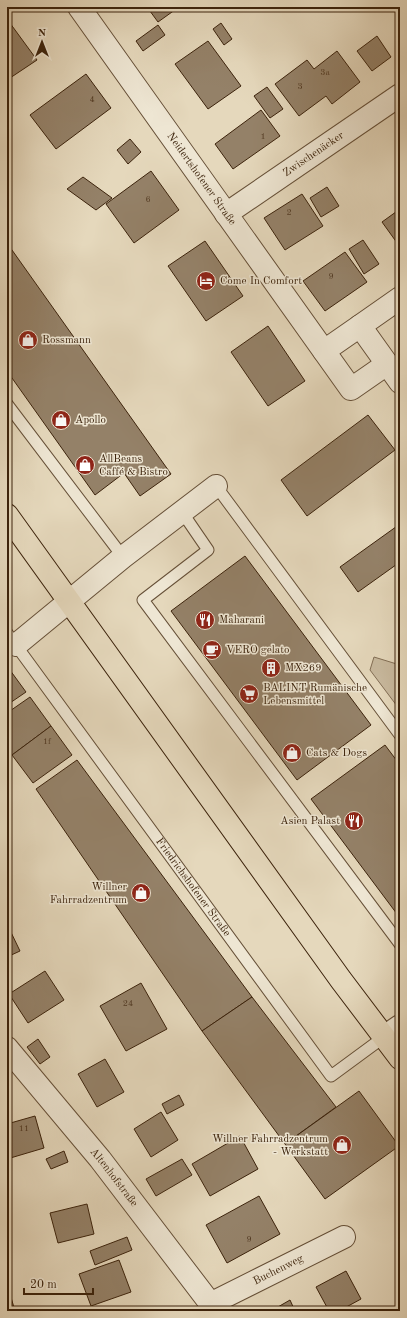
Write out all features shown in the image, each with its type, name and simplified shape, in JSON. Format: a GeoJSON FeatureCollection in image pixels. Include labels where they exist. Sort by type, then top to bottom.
{"type":"FeatureCollection","features":[{"type":"Feature","properties":{"kind":"main road"},"geometry":{"type":"LineString","coordinates":[[7,515],[341,980],[392,1031],[400,1058]]}},
{"type":"Feature","properties":{"kind":"street","name":"Neidertshofener Straße"},"geometry":{"type":"LineString","coordinates":[[79,7],[351,389],[387,364]]}},
{"type":"Feature","properties":{"kind":"street","name":"Zwischenäcker"},"geometry":{"type":"LineString","coordinates":[[226,214],[400,95]]}},
{"type":"Feature","properties":{"kind":"street"},"geometry":{"type":"LineString","coordinates":[[324,351],[400,298]]}},
{"type":"Feature","properties":{"kind":"street"},"geometry":{"type":"LineString","coordinates":[[360,326],[400,382]]}},
{"type":"Feature","properties":{"kind":"street","name":"Friedrichshofener Straße"},"geometry":{"type":"LineString","coordinates":[[11,639],[70,601],[123,557],[216,486]]}},
{"type":"Feature","properties":{"kind":"street","name":"Altenhofstraße"},"geometry":{"type":"LineString","coordinates":[[7,1048],[100,1159],[214,1307]]}},
{"type":"Feature","properties":{"kind":"street","name":"Buchenweg"},"geometry":{"type":"LineString","coordinates":[[214,1307],[344,1237]]}},
{"type":"Feature","properties":{"kind":"lane"},"geometry":{"type":"LineString","coordinates":[[7,404],[123,557]]}},
{"type":"Feature","properties":{"kind":"lane"},"geometry":{"type":"LineString","coordinates":[[216,486],[400,735]]}},
{"type":"Feature","properties":{"kind":"lane"},"geometry":{"type":"LineString","coordinates":[[182,512],[208,550],[143,600],[400,944]]}},
{"type":"Feature","properties":{"kind":"lane","name":"Friedrichshofener Straße"},"geometry":{"type":"LineString","coordinates":[[11,639],[331,1076],[392,1031]]}},
{"type":"Feature","properties":{"kind":"shaded area"},"geometry":{"type":"Polygon","coordinates":[[[374,657],[400,665],[400,710],[370,670],[374,657]]]}},
{"type":"Feature","properties":{"kind":"building"},"geometry":{"type":"Polygon","coordinates":[[[147,7],[179,7],[158,22],[147,7]]]}},
{"type":"Feature","properties":{"kind":"building"},"geometry":{"type":"Polygon","coordinates":[[[7,19],[37,60],[7,80],[7,19]]]}},
{"type":"Feature","properties":{"kind":"building"},"geometry":{"type":"Polygon","coordinates":[[[221,23],[232,39],[224,45],[213,29],[221,23]]]}},
{"type":"Feature","properties":{"kind":"building"},"geometry":{"type":"Polygon","coordinates":[[[158,25],[165,35],[143,51],[136,41],[158,25]]]}},
{"type":"Feature","properties":{"kind":"building"},"geometry":{"type":"Polygon","coordinates":[[[377,36],[391,57],[372,71],[357,51],[377,36]]]}},
{"type":"Feature","properties":{"kind":"building"},"geometry":{"type":"Polygon","coordinates":[[[208,41],[241,86],[208,109],[175,64],[208,41]]]}},
{"type":"Feature","properties":{"kind":"building"},"geometry":{"type":"Polygon","coordinates":[[[337,51],[360,82],[332,104],[326,96],[299,116],[275,84],[307,60],[314,69],[337,51]]]}},
{"type":"Feature","properties":{"kind":"building"},"geometry":{"type":"Polygon","coordinates":[[[86,74],[111,108],[56,149],[30,115],[86,74]]]}},
{"type":"Feature","properties":{"kind":"building"},"geometry":{"type":"Polygon","coordinates":[[[267,87],[283,109],[270,118],[254,96],[267,87]]]}},
{"type":"Feature","properties":{"kind":"building"},"geometry":{"type":"Polygon","coordinates":[[[261,110],[280,136],[233,169],[215,144],[261,110]]]}},
{"type":"Feature","properties":{"kind":"building"},"geometry":{"type":"Polygon","coordinates":[[[130,139],[141,152],[128,164],[117,150],[130,139]]]}},
{"type":"Feature","properties":{"kind":"building"},"geometry":{"type":"Polygon","coordinates":[[[151,171],[179,210],[134,243],[106,204],[151,171]]]}},
{"type":"Feature","properties":{"kind":"building"},"geometry":{"type":"Polygon","coordinates":[[[83,177],[112,198],[96,210],[67,189],[83,177]]]}},
{"type":"Feature","properties":{"kind":"building"},"geometry":{"type":"Polygon","coordinates":[[[327,187],[339,206],[321,217],[310,198],[327,187]]]}},
{"type":"Feature","properties":{"kind":"building"},"geometry":{"type":"Polygon","coordinates":[[[302,194],[323,226],[285,250],[264,218],[302,194]]]}},
{"type":"Feature","properties":{"kind":"building"},"geometry":{"type":"Polygon","coordinates":[[[400,209],[400,247],[382,222],[400,209]]]}},
{"type":"Feature","properties":{"kind":"building"},"geometry":{"type":"Polygon","coordinates":[[[363,240],[379,264],[364,274],[349,249],[363,240]]]}},
{"type":"Feature","properties":{"kind":"building","name":"Come In Comfort"},"geometry":{"type":"Polygon","coordinates":[[[205,241],[243,296],[206,321],[168,266],[205,241]]]}},
{"type":"Feature","properties":{"kind":"building"},"geometry":{"type":"Polygon","coordinates":[[[7,243],[171,474],[140,496],[124,473],[95,495],[7,371],[7,243]]]}},
{"type":"Feature","properties":{"kind":"building"},"geometry":{"type":"Polygon","coordinates":[[[345,252],[367,282],[325,311],[303,281],[345,252]]]}},
{"type":"Feature","properties":{"kind":"building"},"geometry":{"type":"Polygon","coordinates":[[[268,326],[305,381],[268,406],[231,352],[268,326]]]}},
{"type":"Feature","properties":{"kind":"building"},"geometry":{"type":"Polygon","coordinates":[[[368,415],[395,450],[307,516],[281,480],[368,415]]]}},
{"type":"Feature","properties":{"kind":"building"},"geometry":{"type":"Polygon","coordinates":[[[400,524],[400,562],[358,592],[340,567],[400,524]]]}},
{"type":"Feature","properties":{"kind":"building","name":"MX269"},"geometry":{"type":"Polygon","coordinates":[[[245,556],[371,725],[297,780],[171,611],[245,556]]]}},
{"type":"Feature","properties":{"kind":"building"},"geometry":{"type":"Polygon","coordinates":[[[7,666],[26,692],[7,705],[7,666]]]}},
{"type":"Feature","properties":{"kind":"building"},"geometry":{"type":"Polygon","coordinates":[[[30,697],[51,726],[12,755],[7,748],[7,713],[30,697]]]}},
{"type":"Feature","properties":{"kind":"building"},"geometry":{"type":"Polygon","coordinates":[[[51,726],[72,755],[33,783],[12,755],[51,726]]]}},
{"type":"Feature","properties":{"kind":"building"},"geometry":{"type":"Polygon","coordinates":[[[385,745],[400,765],[400,918],[311,799],[385,745]]]}},
{"type":"Feature","properties":{"kind":"building","name":"Willner Fahrradzentrum"},"geometry":{"type":"Polygon","coordinates":[[[77,760],[252,997],[202,1031],[36,789],[77,760]]]}},
{"type":"Feature","properties":{"kind":"building"},"geometry":{"type":"Polygon","coordinates":[[[7,924],[20,951],[7,957],[7,924]]]}},
{"type":"Feature","properties":{"kind":"building"},"geometry":{"type":"Polygon","coordinates":[[[45,971],[64,1000],[28,1023],[9,994],[45,971]]]}},
{"type":"Feature","properties":{"kind":"building"},"geometry":{"type":"Polygon","coordinates":[[[141,983],[167,1029],[126,1051],[100,1006],[141,983]]]}},
{"type":"Feature","properties":{"kind":"building"},"geometry":{"type":"Polygon","coordinates":[[[252,997],[336,1107],[285,1144],[202,1031],[252,997]]]}},
{"type":"Feature","properties":{"kind":"building"},"geometry":{"type":"Polygon","coordinates":[[[38,1039],[50,1057],[40,1064],[27,1047],[38,1039]]]}},
{"type":"Feature","properties":{"kind":"building"},"geometry":{"type":"Polygon","coordinates":[[[105,1059],[124,1092],[97,1107],[78,1074],[105,1059]]]}},
{"type":"Feature","properties":{"kind":"building","name":"Willner Fahrradzentrum - Werkstatt"},"geometry":{"type":"Polygon","coordinates":[[[359,1091],[399,1146],[325,1199],[285,1144],[359,1091]]]}},
{"type":"Feature","properties":{"kind":"building"},"geometry":{"type":"Polygon","coordinates":[[[179,1095],[184,1105],[167,1114],[162,1104],[179,1095]]]}},
{"type":"Feature","properties":{"kind":"building"},"geometry":{"type":"Polygon","coordinates":[[[161,1112],[178,1140],[151,1157],[134,1129],[161,1112]]]}},
{"type":"Feature","properties":{"kind":"building"},"geometry":{"type":"Polygon","coordinates":[[[35,1116],[44,1148],[7,1159],[7,1124],[35,1116]]]}},
{"type":"Feature","properties":{"kind":"building"},"geometry":{"type":"Polygon","coordinates":[[[240,1136],[258,1169],[210,1196],[192,1164],[240,1136]]]}},
{"type":"Feature","properties":{"kind":"building"},"geometry":{"type":"Polygon","coordinates":[[[64,1151],[68,1162],[51,1169],[46,1159],[64,1151]]]}},
{"type":"Feature","properties":{"kind":"building"},"geometry":{"type":"Polygon","coordinates":[[[182,1159],[192,1175],[156,1196],[146,1179],[182,1159]]]}},
{"type":"Feature","properties":{"kind":"building"},"geometry":{"type":"Polygon","coordinates":[[[259,1196],[280,1234],[227,1263],[206,1225],[259,1196]]]}},
{"type":"Feature","properties":{"kind":"building"},"geometry":{"type":"Polygon","coordinates":[[[87,1204],[94,1234],[58,1243],[50,1213],[87,1204]]]}},
{"type":"Feature","properties":{"kind":"building"},"geometry":{"type":"Polygon","coordinates":[[[127,1237],[132,1250],[95,1265],[90,1251],[127,1237]]]}},
{"type":"Feature","properties":{"kind":"building"},"geometry":{"type":"Polygon","coordinates":[[[119,1260],[131,1292],[91,1306],[79,1274],[119,1260]]]}},
{"type":"Feature","properties":{"kind":"building"},"geometry":{"type":"Polygon","coordinates":[[[346,1271],[361,1299],[339,1311],[329,1311],[316,1287],[346,1271]]]}},
{"type":"Feature","properties":{"kind":"building"},"geometry":{"type":"Polygon","coordinates":[[[10,1294],[15,1311],[7,1311],[7,1295],[10,1294]]]}},
{"type":"Feature","properties":{"kind":"building"},"geometry":{"type":"Polygon","coordinates":[[[290,1300],[295,1311],[271,1311],[290,1300]]]}},
{"type":"Feature","properties":{"kind":"place","name":"Come In Comfort"},"geometry":{"type":"Point","coordinates":[206,281]}},
{"type":"Feature","properties":{"kind":"place","name":"Rossmann"},"geometry":{"type":"Point","coordinates":[28,340]}},
{"type":"Feature","properties":{"kind":"place","name":"Apollo"},"geometry":{"type":"Point","coordinates":[61,420]}},
{"type":"Feature","properties":{"kind":"place","name":"AllBeans Caffé & Bistro"},"geometry":{"type":"Point","coordinates":[85,465]}},
{"type":"Feature","properties":{"kind":"place","name":"Maharani"},"geometry":{"type":"Point","coordinates":[205,620]}},
{"type":"Feature","properties":{"kind":"place","name":"VERO gelato"},"geometry":{"type":"Point","coordinates":[212,650]}},
{"type":"Feature","properties":{"kind":"place","name":"MX269"},"geometry":{"type":"Point","coordinates":[271,668]}},
{"type":"Feature","properties":{"kind":"place","name":"BALINT Rumänische Lebensmittel"},"geometry":{"type":"Point","coordinates":[249,694]}},
{"type":"Feature","properties":{"kind":"place","name":"Cats & Dogs"},"geometry":{"type":"Point","coordinates":[292,753]}},
{"type":"Feature","properties":{"kind":"place","name":"Asien Palast"},"geometry":{"type":"Point","coordinates":[354,821]}},
{"type":"Feature","properties":{"kind":"place","name":"Willner Fahrradzentrum"},"geometry":{"type":"Point","coordinates":[141,893]}},
{"type":"Feature","properties":{"kind":"place","name":"Willner Fahrradzentrum - Werkstatt"},"geometry":{"type":"Point","coordinates":[342,1145]}}]}
